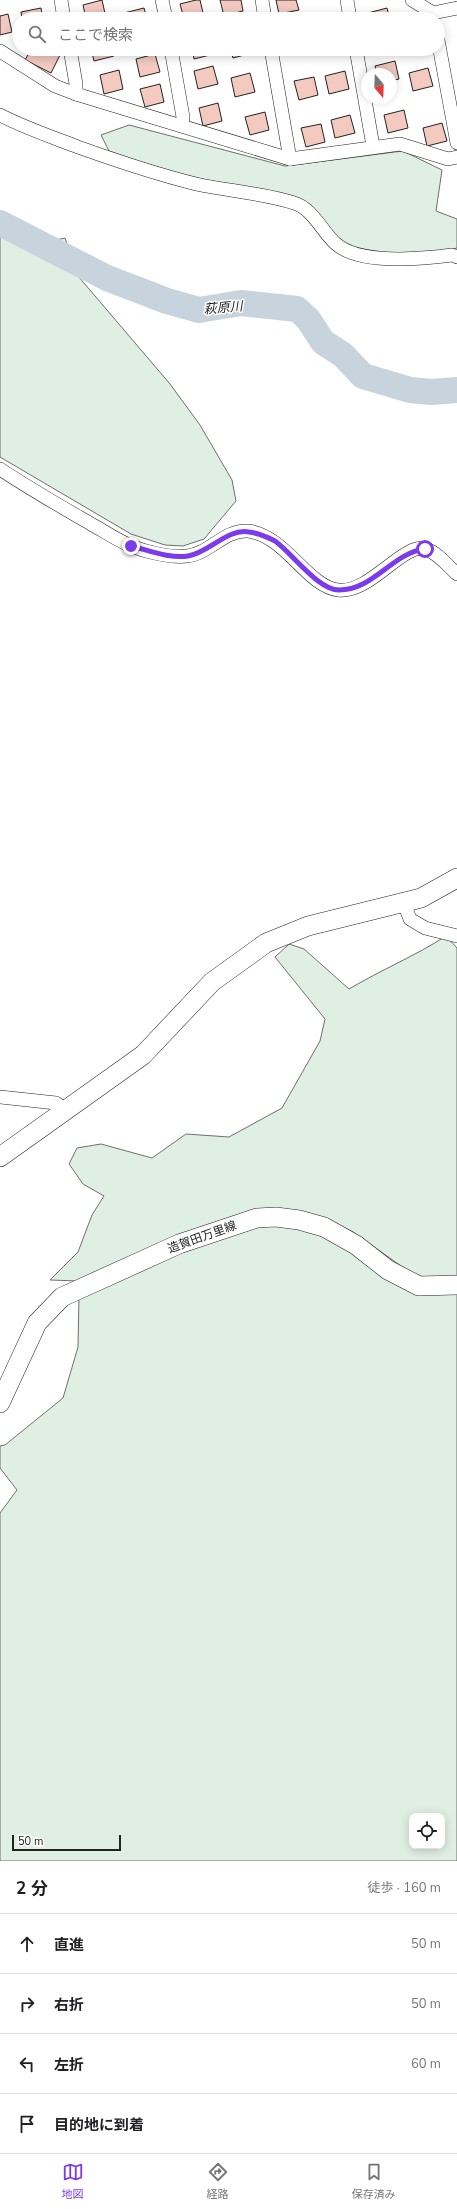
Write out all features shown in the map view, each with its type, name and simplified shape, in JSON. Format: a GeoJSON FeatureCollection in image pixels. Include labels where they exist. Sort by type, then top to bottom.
{"type":"FeatureCollection","features":[{"type":"Feature","properties":{"kind":"main road"},"geometry":{"type":"LineString","coordinates":[[0,1157],[143,1055],[212,982],[266,943],[308,926],[421,898],[457,878]]}},
{"type":"Feature","properties":{"kind":"main road","name":"造賀田万里線"},"geometry":{"type":"LineString","coordinates":[[0,1403],[37,1324],[62,1297],[179,1244],[257,1218],[276,1217],[299,1220],[324,1227],[356,1244],[388,1270],[419,1286],[457,1285]]}},
{"type":"Feature","properties":{"kind":"street"},"geometry":{"type":"LineString","coordinates":[[61,0],[63,12]]}},
{"type":"Feature","properties":{"kind":"street"},"geometry":{"type":"LineString","coordinates":[[162,0],[165,12]]}},
{"type":"Feature","properties":{"kind":"street"},"geometry":{"type":"LineString","coordinates":[[262,0],[264,12]]}},
{"type":"Feature","properties":{"kind":"street"},"geometry":{"type":"LineString","coordinates":[[347,0],[349,12]]}},
{"type":"Feature","properties":{"kind":"street"},"geometry":{"type":"LineString","coordinates":[[412,0],[428,12]]}},
{"type":"Feature","properties":{"kind":"street"},"geometry":{"type":"LineString","coordinates":[[445,12],[457,8]]}},
{"type":"Feature","properties":{"kind":"street"},"geometry":{"type":"LineString","coordinates":[[0,51],[55,86],[76,94],[290,159],[372,146],[400,144],[448,159],[457,157]]}},
{"type":"Feature","properties":{"kind":"street"},"geometry":{"type":"LineString","coordinates":[[71,56],[76,84],[76,94]]}},
{"type":"Feature","properties":{"kind":"street"},"geometry":{"type":"LineString","coordinates":[[172,56],[183,117],[182,125]]}},
{"type":"Feature","properties":{"kind":"street"},"geometry":{"type":"LineString","coordinates":[[272,56],[290,159]]}},
{"type":"Feature","properties":{"kind":"street"},"geometry":{"type":"LineString","coordinates":[[357,56],[372,146]]}},
{"type":"Feature","properties":{"kind":"street"},"geometry":{"type":"LineString","coordinates":[[441,56],[457,143]]}},
{"type":"Feature","properties":{"kind":"street"},"geometry":{"type":"LineString","coordinates":[[0,115],[21,126],[121,162],[196,184],[296,203],[312,215],[335,244],[348,251],[382,258],[416,260],[452,256],[457,257]]}},
{"type":"Feature","properties":{"kind":"street"},"geometry":{"type":"LineString","coordinates":[[0,469],[34,492],[131,546],[166,555],[187,556],[201,552],[235,533],[248,531],[275,541],[313,577],[338,590],[352,589],[368,582],[405,554],[415,550],[425,549],[435,554],[457,574]]}},
{"type":"Feature","properties":{"kind":"street"},"geometry":{"type":"LineString","coordinates":[[404,903],[410,919],[425,928],[457,936]]}},
{"type":"Feature","properties":{"kind":"street"},"geometry":{"type":"LineString","coordinates":[[0,1098],[56,1104],[66,1110]]}},
{"type":"Feature","properties":{"kind":"green space"},"geometry":{"type":"Polygon","coordinates":[[[129,125],[285,166],[403,151],[442,170],[436,211],[457,219],[457,248],[420,257],[352,249],[336,240],[303,202],[172,173],[109,151],[101,135],[129,125]]]}},
{"type":"Feature","properties":{"kind":"green space"},"geometry":{"type":"Polygon","coordinates":[[[0,222],[29,246],[65,238],[78,276],[170,384],[200,425],[232,480],[236,501],[204,539],[183,546],[165,545],[131,534],[0,457],[0,222]]]}},
{"type":"Feature","properties":{"kind":"green space"},"geometry":{"type":"Polygon","coordinates":[[[446,936],[457,948],[457,1280],[418,1278],[353,1232],[325,1218],[289,1210],[78,1281],[50,1280],[78,1252],[92,1215],[104,1196],[83,1184],[69,1164],[77,1148],[101,1144],[152,1158],[186,1134],[229,1137],[282,1108],[320,1041],[325,1019],[275,957],[289,944],[304,949],[349,989],[446,936]]]}},
{"type":"Feature","properties":{"kind":"green space"},"geometry":{"type":"Polygon","coordinates":[[[276,1224],[322,1233],[353,1250],[457,1291],[457,1861],[0,1861],[0,1513],[17,1490],[0,1468],[0,1446],[5,1445],[63,1398],[78,1347],[79,1296],[182,1250],[258,1225],[276,1224]]]}},
{"type":"Feature","properties":{"kind":"building"},"geometry":{"type":"Polygon","coordinates":[[[102,0],[105,12],[84,12],[83,5],[102,0]]]}},
{"type":"Feature","properties":{"kind":"building"},"geometry":{"type":"Polygon","coordinates":[[[200,0],[203,12],[182,12],[180,4],[200,0]]]}},
{"type":"Feature","properties":{"kind":"building"},"geometry":{"type":"Polygon","coordinates":[[[220,0],[241,0],[243,11],[223,12],[220,0]]]}},
{"type":"Feature","properties":{"kind":"building"},"geometry":{"type":"Polygon","coordinates":[[[276,0],[296,0],[299,10],[279,12],[276,0]]]}},
{"type":"Feature","properties":{"kind":"building"},"geometry":{"type":"Polygon","coordinates":[[[41,8],[42,12],[21,12],[41,8]]]}},
{"type":"Feature","properties":{"kind":"building"},"geometry":{"type":"Polygon","coordinates":[[[144,8],[145,12],[128,12],[144,8]]]}},
{"type":"Feature","properties":{"kind":"building"},"geometry":{"type":"Polygon","coordinates":[[[387,8],[388,12],[372,12],[387,8]]]}},
{"type":"Feature","properties":{"kind":"building"},"geometry":{"type":"Polygon","coordinates":[[[8,14],[12,32],[0,35],[0,16],[8,14]]]}},
{"type":"Feature","properties":{"kind":"building"},"geometry":{"type":"Polygon","coordinates":[[[27,56],[60,56],[51,73],[25,60],[27,56]]]}},
{"type":"Feature","properties":{"kind":"building"},"geometry":{"type":"Polygon","coordinates":[[[93,56],[114,56],[94,61],[93,56]]]}},
{"type":"Feature","properties":{"kind":"building"},"geometry":{"type":"Polygon","coordinates":[[[147,56],[156,56],[160,72],[140,77],[136,59],[147,56]]]}},
{"type":"Feature","properties":{"kind":"building"},"geometry":{"type":"Polygon","coordinates":[[[193,56],[206,56],[194,59],[193,56]]]}},
{"type":"Feature","properties":{"kind":"building"},"geometry":{"type":"Polygon","coordinates":[[[395,61],[397,68],[376,68],[375,66],[395,61]]]}},
{"type":"Feature","properties":{"kind":"building"},"geometry":{"type":"Polygon","coordinates":[[[213,66],[218,84],[198,89],[194,71],[213,66]]]}},
{"type":"Feature","properties":{"kind":"building"},"geometry":{"type":"Polygon","coordinates":[[[428,68],[433,86],[413,91],[409,73],[428,68]]]}},
{"type":"Feature","properties":{"kind":"building"},"geometry":{"type":"Polygon","coordinates":[[[119,70],[123,89],[104,94],[100,75],[119,70]]]}},
{"type":"Feature","properties":{"kind":"building"},"geometry":{"type":"Polygon","coordinates":[[[345,71],[349,89],[329,94],[325,76],[345,71]]]}},
{"type":"Feature","properties":{"kind":"building"},"geometry":{"type":"Polygon","coordinates":[[[250,73],[255,92],[235,97],[231,78],[250,73]]]}},
{"type":"Feature","properties":{"kind":"building"},"geometry":{"type":"Polygon","coordinates":[[[314,77],[318,95],[299,100],[294,81],[314,77]]]}},
{"type":"Feature","properties":{"kind":"building"},"geometry":{"type":"Polygon","coordinates":[[[160,84],[164,102],[145,107],[140,89],[160,84]]]}},
{"type":"Feature","properties":{"kind":"building"},"geometry":{"type":"Polygon","coordinates":[[[218,103],[222,121],[203,126],[199,108],[218,103]]]}},
{"type":"Feature","properties":{"kind":"building"},"geometry":{"type":"Polygon","coordinates":[[[404,110],[408,128],[388,133],[384,115],[404,110]]]}},
{"type":"Feature","properties":{"kind":"building"},"geometry":{"type":"Polygon","coordinates":[[[265,112],[269,130],[250,135],[245,117],[265,112]]]}},
{"type":"Feature","properties":{"kind":"building"},"geometry":{"type":"Polygon","coordinates":[[[350,115],[355,133],[335,138],[331,120],[350,115]]]}},
{"type":"Feature","properties":{"kind":"building"},"geometry":{"type":"Polygon","coordinates":[[[442,123],[447,141],[427,146],[423,128],[442,123]]]}},
{"type":"Feature","properties":{"kind":"building"},"geometry":{"type":"Polygon","coordinates":[[[321,124],[325,142],[306,147],[301,128],[321,124]]]}},
{"type":"Feature","properties":{"kind":"waterway","name":"萩原川"},"geometry":{"type":"LineString","coordinates":[[0,223],[107,278],[167,301],[199,310],[241,303],[297,309],[308,319],[323,342],[343,355],[363,376],[410,390],[431,392],[457,390]]}},
{"type":"Feature","properties":{"kind":"route"},"geometry":{"type":"LineString","coordinates":[[131,546],[166,555],[187,556],[201,552],[235,533],[248,531],[275,541],[313,577],[338,590],[352,589],[368,582],[405,554],[415,550],[425,549]]}}]}
